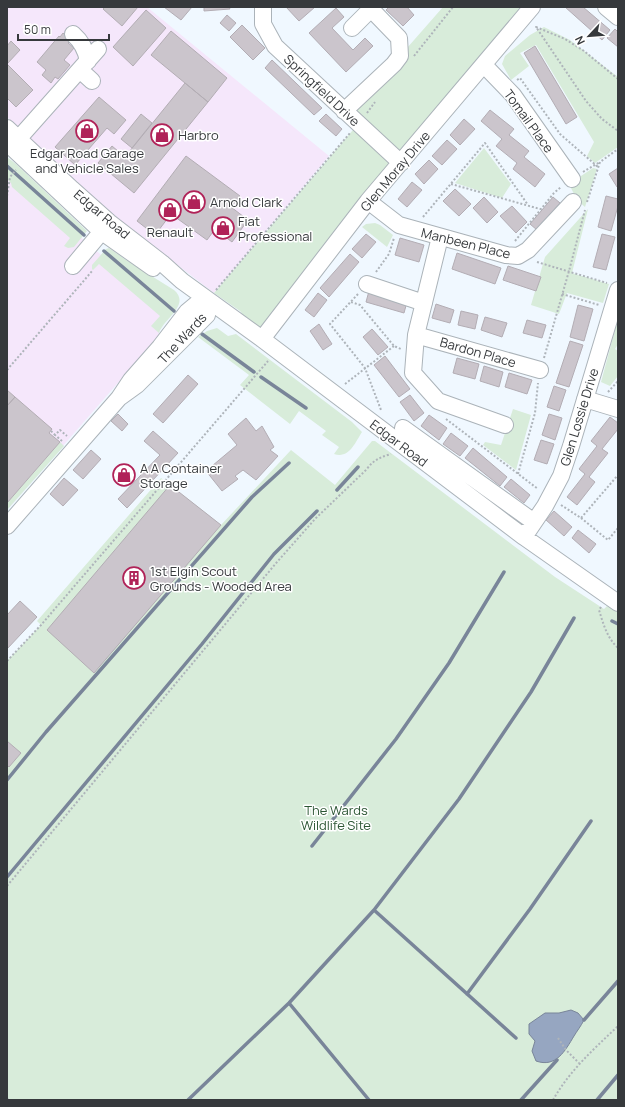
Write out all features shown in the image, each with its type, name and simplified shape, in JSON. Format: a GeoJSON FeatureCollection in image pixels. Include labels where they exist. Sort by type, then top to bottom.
{"type":"FeatureCollection","features":[{"type":"Feature","properties":{"kind":"street","name":"Springfield Drive"},"geometry":{"type":"LineString","coordinates":[[263,7],[263,24],[275,46],[401,163]]}},
{"type":"Feature","properties":{"kind":"street","name":"Glen Moray Drive"},"geometry":{"type":"LineString","coordinates":[[262,339],[368,202],[532,7]]}},
{"type":"Feature","properties":{"kind":"street"},"geometry":{"type":"LineString","coordinates":[[606,7],[618,17]]}},
{"type":"Feature","properties":{"kind":"street"},"geometry":{"type":"LineString","coordinates":[[344,111],[394,64],[400,56],[399,38],[370,8],[352,28]]}},
{"type":"Feature","properties":{"kind":"street"},"geometry":{"type":"LineString","coordinates":[[73,34],[82,43],[87,55],[92,81]]}},
{"type":"Feature","properties":{"kind":"street"},"geometry":{"type":"LineString","coordinates":[[11,139],[88,60]]}},
{"type":"Feature","properties":{"kind":"street","name":"Tomail Place"},"geometry":{"type":"LineString","coordinates":[[484,65],[513,95],[572,179]]}},
{"type":"Feature","properties":{"kind":"street","name":"Edgar Road"},"geometry":{"type":"LineString","coordinates":[[11,139],[72,189],[106,227],[162,262],[210,303],[277,350],[407,449],[612,600]]}},
{"type":"Feature","properties":{"kind":"street","name":"Manbeen Place"},"geometry":{"type":"LineString","coordinates":[[368,202],[399,225],[506,254],[515,250],[528,250],[573,202]]}},
{"type":"Feature","properties":{"kind":"street"},"geometry":{"type":"LineString","coordinates":[[73,266],[106,227]]}},
{"type":"Feature","properties":{"kind":"street"},"geometry":{"type":"LineString","coordinates":[[440,237],[416,334],[413,373],[438,401],[505,425]]}},
{"type":"Feature","properties":{"kind":"street"},"geometry":{"type":"LineString","coordinates":[[186,284],[193,300],[192,308]]}},
{"type":"Feature","properties":{"kind":"street"},"geometry":{"type":"LineString","coordinates":[[367,284],[424,303]]}},
{"type":"Feature","properties":{"kind":"street","name":"Glen Lossie Drive"},"geometry":{"type":"LineString","coordinates":[[524,536],[550,497],[561,476],[612,309],[614,287]]}},
{"type":"Feature","properties":{"kind":"street","name":"The Wards"},"geometry":{"type":"LineString","coordinates":[[7,526],[119,398],[131,380],[192,308],[200,302],[210,303]]}},
{"type":"Feature","properties":{"kind":"street","name":"The Wards"},"geometry":{"type":"LineString","coordinates":[[119,398],[137,385],[210,303]]}},
{"type":"Feature","properties":{"kind":"street","name":"Bardon Place"},"geometry":{"type":"LineString","coordinates":[[416,334],[540,370]]}},
{"type":"Feature","properties":{"kind":"street"},"geometry":{"type":"LineString","coordinates":[[585,399],[618,409]]}},
{"type":"Feature","properties":{"kind":"street"},"geometry":{"type":"LineString","coordinates":[[403,428],[534,522]]}},
{"type":"Feature","properties":{"kind":"path"},"geometry":{"type":"LineString","coordinates":[[413,56],[453,7]]}},
{"type":"Feature","properties":{"kind":"path"},"geometry":{"type":"LineString","coordinates":[[618,79],[584,51],[565,39],[536,27],[586,101],[602,119],[618,131]]}},
{"type":"Feature","properties":{"kind":"path"},"geometry":{"type":"LineString","coordinates":[[505,87],[520,78],[560,134],[598,167]]}},
{"type":"Feature","properties":{"kind":"path"},"geometry":{"type":"LineString","coordinates":[[210,303],[378,98]]}},
{"type":"Feature","properties":{"kind":"path"},"geometry":{"type":"LineString","coordinates":[[430,219],[423,217],[485,143],[528,205]]}},
{"type":"Feature","properties":{"kind":"path"},"geometry":{"type":"LineString","coordinates":[[614,287],[515,250],[541,209],[554,193],[572,179],[618,149]]}},
{"type":"Feature","properties":{"kind":"path"},"geometry":{"type":"LineString","coordinates":[[518,474],[535,413],[540,370],[569,271],[584,211],[600,162]]}},
{"type":"Feature","properties":{"kind":"path"},"geometry":{"type":"LineString","coordinates":[[7,196],[10,177],[20,166]]}},
{"type":"Feature","properties":{"kind":"path"},"geometry":{"type":"LineString","coordinates":[[451,184],[541,209]]}},
{"type":"Feature","properties":{"kind":"path"},"geometry":{"type":"LineString","coordinates":[[383,415],[365,368],[330,324],[367,284],[389,254],[399,225]]}},
{"type":"Feature","properties":{"kind":"path"},"geometry":{"type":"LineString","coordinates":[[7,370],[93,270]]}},
{"type":"Feature","properties":{"kind":"path"},"geometry":{"type":"LineString","coordinates":[[562,294],[612,309]]}},
{"type":"Feature","properties":{"kind":"path"},"geometry":{"type":"LineString","coordinates":[[351,302],[360,305],[394,346],[414,356]]}},
{"type":"Feature","properties":{"kind":"path"},"geometry":{"type":"LineString","coordinates":[[333,393],[394,346]]}},
{"type":"Feature","properties":{"kind":"path"},"geometry":{"type":"LineString","coordinates":[[7,661],[41,625],[277,350]]}},
{"type":"Feature","properties":{"kind":"path"},"geometry":{"type":"LineString","coordinates":[[438,401],[436,412],[518,474],[581,518],[608,540],[618,528]]}},
{"type":"Feature","properties":{"kind":"path"},"geometry":{"type":"LineString","coordinates":[[55,435],[60,430]]}},
{"type":"Feature","properties":{"kind":"path"},"geometry":{"type":"LineString","coordinates":[[51,431],[63,442]]}},
{"type":"Feature","properties":{"kind":"path"},"geometry":{"type":"LineString","coordinates":[[7,886],[277,562],[315,519],[367,469],[371,462],[407,449]]}},
{"type":"Feature","properties":{"kind":"path"},"geometry":{"type":"LineString","coordinates":[[581,518],[618,475]]}},
{"type":"Feature","properties":{"kind":"path"},"geometry":{"type":"LineString","coordinates":[[612,600],[599,610],[604,626],[614,644],[618,648]]}},
{"type":"Feature","properties":{"kind":"path"},"geometry":{"type":"LineString","coordinates":[[553,1100],[579,1062],[618,1026]]}},
{"type":"Feature","properties":{"kind":"path"},"geometry":{"type":"LineString","coordinates":[[558,1038],[566,1050],[579,1062]]}},
{"type":"Feature","properties":{"kind":"shaded area"},"geometry":{"type":"Polygon","coordinates":[[[7,7],[147,7],[329,156],[214,293],[115,217],[54,163],[7,117],[7,7]]]}},
{"type":"Feature","properties":{"kind":"shaded area"},"geometry":{"type":"Polygon","coordinates":[[[7,174],[171,315],[161,326],[158,337],[7,510],[7,174]]]}},
{"type":"Feature","properties":{"kind":"green space"},"geometry":{"type":"Polygon","coordinates":[[[443,7],[532,7],[262,339],[240,311],[214,293],[358,124],[344,111],[400,56],[443,7]]]}},
{"type":"Feature","properties":{"kind":"green space"},"geometry":{"type":"Polygon","coordinates":[[[544,27],[570,40],[618,77],[618,147],[595,163],[587,156],[594,142],[536,45],[520,53],[529,66],[511,80],[502,64],[505,56],[530,35],[544,27]]]}},
{"type":"Feature","properties":{"kind":"green space"},"geometry":{"type":"Polygon","coordinates":[[[484,148],[511,184],[502,198],[455,183],[484,148]]]}},
{"type":"Feature","properties":{"kind":"green space"},"geometry":{"type":"Polygon","coordinates":[[[7,157],[87,231],[74,247],[68,248],[64,246],[70,238],[12,187],[11,183],[7,179],[7,157]]]}},
{"type":"Feature","properties":{"kind":"green space"},"geometry":{"type":"Polygon","coordinates":[[[593,168],[597,169],[585,207],[577,200],[569,184],[593,168]]]}},
{"type":"Feature","properties":{"kind":"green space"},"geometry":{"type":"Polygon","coordinates":[[[588,209],[572,273],[609,284],[603,303],[567,293],[559,314],[531,305],[545,257],[588,209]]]}},
{"type":"Feature","properties":{"kind":"green space"},"geometry":{"type":"Polygon","coordinates":[[[375,223],[393,235],[387,247],[362,227],[366,224],[375,223]]]}},
{"type":"Feature","properties":{"kind":"green space"},"geometry":{"type":"Polygon","coordinates":[[[109,248],[174,290],[178,296],[180,301],[175,312],[162,327],[159,333],[151,326],[160,316],[99,264],[93,270],[92,269],[92,265],[106,249],[109,248]]]}},
{"type":"Feature","properties":{"kind":"green space"},"geometry":{"type":"Polygon","coordinates":[[[618,319],[618,344],[615,349],[618,351],[618,376],[610,386],[601,382],[618,319]]]}},
{"type":"Feature","properties":{"kind":"green space"},"geometry":{"type":"Polygon","coordinates":[[[217,328],[228,336],[236,334],[352,422],[362,432],[351,449],[344,454],[334,454],[339,447],[322,435],[326,431],[299,411],[290,424],[240,385],[249,375],[198,337],[207,331],[217,328]]]}},
{"type":"Feature","properties":{"kind":"green space"},"geometry":{"type":"Polygon","coordinates":[[[513,409],[531,415],[516,470],[483,445],[485,442],[501,445],[513,409]]]}},
{"type":"Feature","properties":{"kind":"green space","name":"The Wards Wildlife Site"},"geometry":{"type":"Polygon","coordinates":[[[372,441],[375,441],[555,577],[604,609],[607,606],[618,612],[618,1100],[7,1100],[7,661],[41,625],[37,621],[161,478],[221,525],[291,450],[335,485],[372,441]]]}},
{"type":"Feature","properties":{"kind":"green space"},"geometry":{"type":"Polygon","coordinates":[[[60,442],[64,446],[7,510],[7,503],[60,442]]]}},
{"type":"Feature","properties":{"kind":"water"},"geometry":{"type":"Polygon","coordinates":[[[571,1010],[578,1013],[584,1020],[567,1047],[559,1057],[554,1060],[543,1063],[536,1061],[532,1051],[535,1041],[529,1034],[529,1024],[545,1013],[559,1013],[571,1010]]]}},
{"type":"Feature","properties":{"kind":"building"},"geometry":{"type":"Polygon","coordinates":[[[105,7],[138,7],[122,26],[103,9],[105,7]]]}},
{"type":"Feature","properties":{"kind":"building"},"geometry":{"type":"Polygon","coordinates":[[[164,7],[192,7],[181,20],[164,7]]]}},
{"type":"Feature","properties":{"kind":"building"},"geometry":{"type":"Polygon","coordinates":[[[204,7],[229,7],[230,9],[204,11],[204,7]]]}},
{"type":"Feature","properties":{"kind":"building"},"geometry":{"type":"Polygon","coordinates":[[[286,7],[315,7],[299,21],[286,7]]]}},
{"type":"Feature","properties":{"kind":"building"},"geometry":{"type":"Polygon","coordinates":[[[389,7],[407,7],[414,15],[403,26],[386,10],[389,7]]]}},
{"type":"Feature","properties":{"kind":"building"},"geometry":{"type":"Polygon","coordinates":[[[565,7],[583,7],[610,30],[602,40],[565,7]]]}},
{"type":"Feature","properties":{"kind":"building"},"geometry":{"type":"Polygon","coordinates":[[[336,8],[344,17],[332,28],[353,50],[365,38],[373,46],[346,72],[309,33],[336,8]]]}},
{"type":"Feature","properties":{"kind":"building"},"geometry":{"type":"Polygon","coordinates":[[[146,10],[166,28],[133,66],[113,47],[146,10]]]}},
{"type":"Feature","properties":{"kind":"building"},"geometry":{"type":"Polygon","coordinates":[[[227,15],[236,23],[229,31],[220,23],[227,15]]]}},
{"type":"Feature","properties":{"kind":"building"},"geometry":{"type":"Polygon","coordinates":[[[242,25],[265,48],[253,60],[230,37],[242,25]]]}},
{"type":"Feature","properties":{"kind":"building"},"geometry":{"type":"Polygon","coordinates":[[[615,29],[618,32],[618,47],[607,38],[615,29]]]}},
{"type":"Feature","properties":{"kind":"building"},"geometry":{"type":"Polygon","coordinates":[[[171,31],[227,78],[208,102],[151,55],[171,31]]]}},
{"type":"Feature","properties":{"kind":"building"},"geometry":{"type":"Polygon","coordinates":[[[63,33],[71,40],[68,43],[74,48],[64,60],[70,65],[58,79],[55,77],[51,83],[42,75],[46,70],[37,62],[63,33]]]}},
{"type":"Feature","properties":{"kind":"building"},"geometry":{"type":"Polygon","coordinates":[[[11,41],[20,50],[7,64],[7,46],[11,41]]]}},
{"type":"Feature","properties":{"kind":"building"},"geometry":{"type":"Polygon","coordinates":[[[535,46],[577,117],[566,124],[524,53],[535,46]]]}},
{"type":"Feature","properties":{"kind":"building"},"geometry":{"type":"Polygon","coordinates":[[[272,60],[322,108],[314,115],[265,68],[272,60]]]}},
{"type":"Feature","properties":{"kind":"building"},"geometry":{"type":"Polygon","coordinates":[[[7,64],[33,90],[16,107],[7,98],[7,64]]]}},
{"type":"Feature","properties":{"kind":"building","name":"Harbro"},"geometry":{"type":"Polygon","coordinates":[[[185,83],[208,102],[134,193],[98,163],[112,146],[125,157],[185,83]]]}},
{"type":"Feature","properties":{"kind":"building","name":"Edgar Road Garage and Vehicle Sales"},"geometry":{"type":"Polygon","coordinates":[[[99,97],[126,120],[114,134],[107,128],[75,165],[55,147],[99,97]]]}},
{"type":"Feature","properties":{"kind":"building"},"geometry":{"type":"Polygon","coordinates":[[[490,110],[514,129],[509,135],[529,151],[524,157],[545,174],[535,187],[513,169],[517,163],[496,146],[502,139],[481,121],[490,110]]]}},
{"type":"Feature","properties":{"kind":"building"},"geometry":{"type":"Polygon","coordinates":[[[141,114],[152,123],[132,148],[121,139],[141,114]]]}},
{"type":"Feature","properties":{"kind":"building"},"geometry":{"type":"Polygon","coordinates":[[[326,114],[342,129],[336,136],[319,121],[326,114]]]}},
{"type":"Feature","properties":{"kind":"building"},"geometry":{"type":"Polygon","coordinates":[[[464,119],[475,129],[460,145],[450,135],[464,119]]]}},
{"type":"Feature","properties":{"kind":"building"},"geometry":{"type":"Polygon","coordinates":[[[447,140],[457,149],[442,165],[432,156],[447,140]]]}},
{"type":"Feature","properties":{"kind":"building","name":"Arnold Clark"},"geometry":{"type":"Polygon","coordinates":[[[186,156],[240,196],[231,207],[248,220],[232,242],[215,229],[207,240],[171,214],[155,235],[137,221],[186,156]]]}},
{"type":"Feature","properties":{"kind":"building"},"geometry":{"type":"Polygon","coordinates":[[[429,160],[438,169],[424,184],[415,174],[429,160]]]}},
{"type":"Feature","properties":{"kind":"building"},"geometry":{"type":"Polygon","coordinates":[[[618,168],[618,186],[617,187],[609,174],[618,168]]]}},
{"type":"Feature","properties":{"kind":"building"},"geometry":{"type":"Polygon","coordinates":[[[412,182],[422,190],[407,207],[398,199],[412,182]]]}},
{"type":"Feature","properties":{"kind":"building"},"geometry":{"type":"Polygon","coordinates":[[[455,189],[471,204],[459,216],[443,201],[455,189]]]}},
{"type":"Feature","properties":{"kind":"building"},"geometry":{"type":"Polygon","coordinates":[[[606,196],[618,199],[618,206],[611,231],[598,227],[606,196]]]}},
{"type":"Feature","properties":{"kind":"building"},"geometry":{"type":"Polygon","coordinates":[[[484,197],[498,212],[487,223],[473,208],[484,197]]]}},
{"type":"Feature","properties":{"kind":"building"},"geometry":{"type":"Polygon","coordinates":[[[553,197],[560,203],[537,230],[530,224],[553,197]]]}},
{"type":"Feature","properties":{"kind":"building"},"geometry":{"type":"Polygon","coordinates":[[[512,206],[527,222],[516,233],[500,216],[512,206]]]}},
{"type":"Feature","properties":{"kind":"building"},"geometry":{"type":"Polygon","coordinates":[[[366,234],[376,242],[362,258],[352,249],[366,234]]]}},
{"type":"Feature","properties":{"kind":"building"},"geometry":{"type":"Polygon","coordinates":[[[602,234],[615,237],[606,270],[593,267],[602,234]]]}},
{"type":"Feature","properties":{"kind":"building"},"geometry":{"type":"Polygon","coordinates":[[[400,238],[424,245],[419,262],[395,255],[400,238]]]}},
{"type":"Feature","properties":{"kind":"building"},"geometry":{"type":"Polygon","coordinates":[[[457,253],[501,268],[495,284],[452,269],[457,253]]]}},
{"type":"Feature","properties":{"kind":"building"},"geometry":{"type":"Polygon","coordinates":[[[350,254],[359,262],[329,297],[320,288],[350,254]]]}},
{"type":"Feature","properties":{"kind":"building"},"geometry":{"type":"Polygon","coordinates":[[[508,266],[541,277],[536,291],[503,280],[508,266]]]}},
{"type":"Feature","properties":{"kind":"building"},"geometry":{"type":"Polygon","coordinates":[[[369,291],[407,302],[404,313],[366,302],[369,291]]]}},
{"type":"Feature","properties":{"kind":"building"},"geometry":{"type":"Polygon","coordinates":[[[318,293],[327,300],[314,317],[305,310],[318,293]]]}},
{"type":"Feature","properties":{"kind":"building"},"geometry":{"type":"Polygon","coordinates":[[[436,304],[454,310],[450,323],[432,318],[436,304]]]}},
{"type":"Feature","properties":{"kind":"building"},"geometry":{"type":"Polygon","coordinates":[[[578,305],[593,309],[584,341],[570,337],[578,305]]]}},
{"type":"Feature","properties":{"kind":"building"},"geometry":{"type":"Polygon","coordinates":[[[461,311],[478,315],[475,329],[458,325],[461,311]]]}},
{"type":"Feature","properties":{"kind":"building"},"geometry":{"type":"Polygon","coordinates":[[[485,317],[507,323],[502,337],[481,330],[485,317]]]}},
{"type":"Feature","properties":{"kind":"building"},"geometry":{"type":"Polygon","coordinates":[[[527,320],[546,325],[542,338],[523,333],[527,320]]]}},
{"type":"Feature","properties":{"kind":"building"},"geometry":{"type":"Polygon","coordinates":[[[319,324],[332,344],[323,350],[310,331],[319,324]]]}},
{"type":"Feature","properties":{"kind":"building"},"geometry":{"type":"Polygon","coordinates":[[[372,329],[388,347],[378,355],[363,337],[372,329]]]}},
{"type":"Feature","properties":{"kind":"building"},"geometry":{"type":"Polygon","coordinates":[[[570,341],[583,345],[569,387],[556,383],[570,341]]]}},
{"type":"Feature","properties":{"kind":"building"},"geometry":{"type":"Polygon","coordinates":[[[385,356],[410,389],[399,397],[374,365],[385,356]]]}},
{"type":"Feature","properties":{"kind":"building"},"geometry":{"type":"Polygon","coordinates":[[[457,358],[479,364],[475,379],[453,373],[457,358]]]}},
{"type":"Feature","properties":{"kind":"building"},"geometry":{"type":"Polygon","coordinates":[[[484,366],[503,372],[499,387],[480,381],[484,366]]]}},
{"type":"Feature","properties":{"kind":"building"},"geometry":{"type":"Polygon","coordinates":[[[509,373],[532,380],[527,394],[505,387],[509,373]]]}},
{"type":"Feature","properties":{"kind":"building"},"geometry":{"type":"Polygon","coordinates":[[[188,375],[198,384],[163,423],[153,414],[188,375]]]}},
{"type":"Feature","properties":{"kind":"building"},"geometry":{"type":"Polygon","coordinates":[[[554,386],[566,390],[559,411],[547,407],[554,386]]]}},
{"type":"Feature","properties":{"kind":"building"},"geometry":{"type":"Polygon","coordinates":[[[7,390],[15,397],[7,406],[7,390]]]}},
{"type":"Feature","properties":{"kind":"building"},"geometry":{"type":"Polygon","coordinates":[[[410,395],[424,413],[414,421],[400,402],[410,395]]]}},
{"type":"Feature","properties":{"kind":"building"},"geometry":{"type":"Polygon","coordinates":[[[15,397],[52,429],[49,433],[60,442],[7,503],[7,406],[15,397]]]}},
{"type":"Feature","properties":{"kind":"building"},"geometry":{"type":"Polygon","coordinates":[[[118,414],[128,424],[122,431],[111,421],[118,414]]]}},
{"type":"Feature","properties":{"kind":"building"},"geometry":{"type":"Polygon","coordinates":[[[549,414],[562,418],[555,440],[542,435],[549,414]]]}},
{"type":"Feature","properties":{"kind":"building"},"geometry":{"type":"Polygon","coordinates":[[[429,415],[447,428],[439,440],[421,426],[429,415]]]}},
{"type":"Feature","properties":{"kind":"building"},"geometry":{"type":"Polygon","coordinates":[[[610,417],[618,423],[618,429],[602,449],[608,453],[589,477],[595,482],[577,505],[567,497],[585,474],[579,469],[597,446],[591,441],[610,417]]]}},
{"type":"Feature","properties":{"kind":"building"},"geometry":{"type":"Polygon","coordinates":[[[246,418],[256,431],[262,426],[274,447],[270,450],[278,456],[256,480],[243,470],[235,476],[238,479],[222,491],[206,471],[237,445],[228,434],[246,418]]]}},
{"type":"Feature","properties":{"kind":"building"},"geometry":{"type":"Polygon","coordinates":[[[153,431],[178,453],[127,508],[118,499],[160,455],[144,441],[153,431]]]}},
{"type":"Feature","properties":{"kind":"building"},"geometry":{"type":"Polygon","coordinates":[[[451,433],[468,446],[460,456],[443,444],[451,433]]]}},
{"type":"Feature","properties":{"kind":"building"},"geometry":{"type":"Polygon","coordinates":[[[541,440],[554,444],[547,464],[534,460],[541,440]]]}},
{"type":"Feature","properties":{"kind":"building"},"geometry":{"type":"Polygon","coordinates":[[[473,448],[507,477],[500,486],[465,458],[473,448]]]}},
{"type":"Feature","properties":{"kind":"building"},"geometry":{"type":"Polygon","coordinates":[[[91,450],[101,459],[83,479],[73,470],[91,450]]]}},
{"type":"Feature","properties":{"kind":"building"},"geometry":{"type":"Polygon","coordinates":[[[64,478],[78,490],[63,506],[50,494],[64,478]]]}},
{"type":"Feature","properties":{"kind":"building"},"geometry":{"type":"Polygon","coordinates":[[[511,479],[530,495],[524,503],[504,487],[511,479]]]}},
{"type":"Feature","properties":{"kind":"building","name":"1st Elgin Scout Grounds - Wooded Area"},"geometry":{"type":"Polygon","coordinates":[[[170,485],[221,525],[94,673],[47,630],[170,485]]]}},
{"type":"Feature","properties":{"kind":"building"},"geometry":{"type":"Polygon","coordinates":[[[554,511],[572,527],[564,536],[546,520],[554,511]]]}},
{"type":"Feature","properties":{"kind":"building"},"geometry":{"type":"Polygon","coordinates":[[[578,530],[596,544],[589,553],[572,538],[578,530]]]}},
{"type":"Feature","properties":{"kind":"building"},"geometry":{"type":"Polygon","coordinates":[[[20,601],[37,617],[7,649],[7,615],[20,601]]]}},
{"type":"Feature","properties":{"kind":"building"},"geometry":{"type":"Polygon","coordinates":[[[7,741],[21,753],[9,767],[7,765],[7,741]]]}},
{"type":"Feature","properties":{"kind":"waterway"},"geometry":{"type":"LineString","coordinates":[[7,166],[84,235]]}},
{"type":"Feature","properties":{"kind":"waterway"},"geometry":{"type":"LineString","coordinates":[[104,251],[174,311]]}},
{"type":"Feature","properties":{"kind":"waterway"},"geometry":{"type":"LineString","coordinates":[[202,334],[254,372]]}},
{"type":"Feature","properties":{"kind":"waterway"},"geometry":{"type":"LineString","coordinates":[[261,377],[306,408]]}},
{"type":"Feature","properties":{"kind":"waterway"},"geometry":{"type":"LineString","coordinates":[[7,780],[46,732],[252,497],[289,463]]}},
{"type":"Feature","properties":{"kind":"waterway"},"geometry":{"type":"LineString","coordinates":[[337,490],[358,467]]}},
{"type":"Feature","properties":{"kind":"waterway"},"geometry":{"type":"LineString","coordinates":[[7,877],[202,644],[274,554],[317,511]]}},
{"type":"Feature","properties":{"kind":"waterway"},"geometry":{"type":"LineString","coordinates":[[312,846],[396,739],[449,663],[504,572]]}},
{"type":"Feature","properties":{"kind":"waterway"},"geometry":{"type":"LineString","coordinates":[[188,1100],[289,1003],[374,910],[459,799],[531,692],[574,618]]}},
{"type":"Feature","properties":{"kind":"waterway"},"geometry":{"type":"LineString","coordinates":[[612,621],[618,624]]}},
{"type":"Feature","properties":{"kind":"waterway"},"geometry":{"type":"LineString","coordinates":[[467,994],[530,909],[591,821]]}},
{"type":"Feature","properties":{"kind":"waterway"},"geometry":{"type":"LineString","coordinates":[[374,910],[516,1038]]}},
{"type":"Feature","properties":{"kind":"waterway"},"geometry":{"type":"LineString","coordinates":[[584,1020],[618,981]]}},
{"type":"Feature","properties":{"kind":"waterway"},"geometry":{"type":"LineString","coordinates":[[289,1003],[369,1100]]}},
{"type":"Feature","properties":{"kind":"waterway"},"geometry":{"type":"LineString","coordinates":[[521,1100],[557,1060]]}},
{"type":"Feature","properties":{"kind":"waterway"},"geometry":{"type":"LineString","coordinates":[[597,1100],[618,1075]]}},
{"type":"Feature","properties":{"kind":"place","name":"Edgar Road Garage and Vehicle Sales"},"geometry":{"type":"Point","coordinates":[87,131]}},
{"type":"Feature","properties":{"kind":"place","name":"Harbro"},"geometry":{"type":"Point","coordinates":[162,135]}},
{"type":"Feature","properties":{"kind":"place","name":"Arnold Clark"},"geometry":{"type":"Point","coordinates":[194,202]}},
{"type":"Feature","properties":{"kind":"place","name":"Renault"},"geometry":{"type":"Point","coordinates":[170,210]}},
{"type":"Feature","properties":{"kind":"place","name":"Fiat Professional"},"geometry":{"type":"Point","coordinates":[223,228]}},
{"type":"Feature","properties":{"kind":"place","name":"A A Container Storage"},"geometry":{"type":"Point","coordinates":[124,475]}},
{"type":"Feature","properties":{"kind":"place","name":"1st Elgin Scout Grounds - Wooded Area"},"geometry":{"type":"Point","coordinates":[134,578]}}]}
